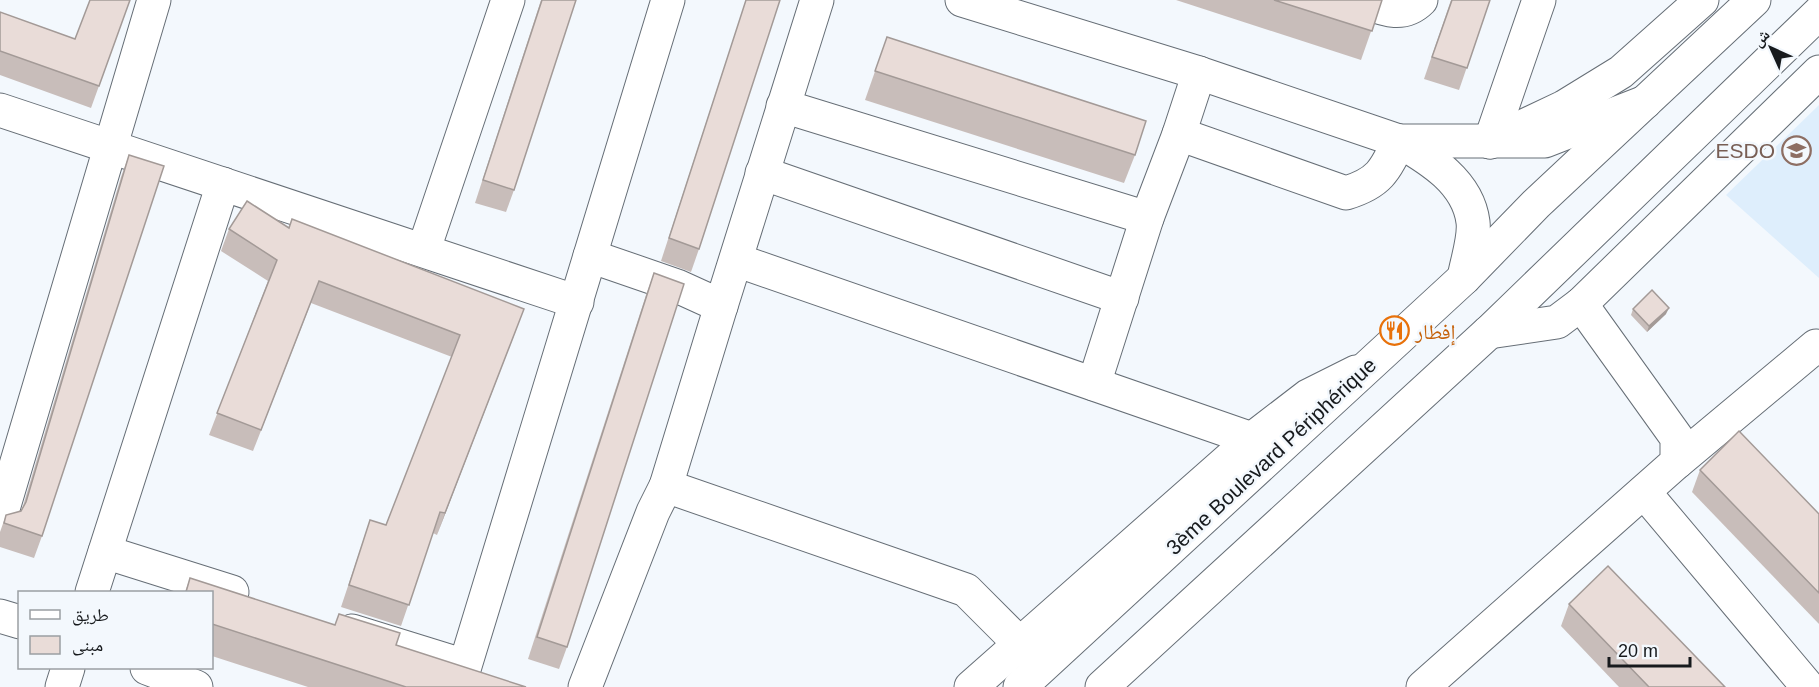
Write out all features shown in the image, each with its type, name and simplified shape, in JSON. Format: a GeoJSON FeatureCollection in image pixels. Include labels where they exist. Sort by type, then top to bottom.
{"type":"FeatureCollection","features":[{"type":"Feature","properties":{"kind":"main road"},"geometry":{"type":"LineString","coordinates":[[0,519],[154,0]]}},
{"type":"Feature","properties":{"kind":"main road"},"geometry":{"type":"LineString","coordinates":[[424,249],[507,0]]}},
{"type":"Feature","properties":{"kind":"main road"},"geometry":{"type":"LineString","coordinates":[[465,666],[668,0]]}},
{"type":"Feature","properties":{"kind":"main road"},"geometry":{"type":"LineString","coordinates":[[585,687],[653,512],[666,486],[817,0]]}},
{"type":"Feature","properties":{"kind":"main road"},"geometry":{"type":"LineString","coordinates":[[962,0],[1004,6],[1399,141],[1426,157],[1459,187],[1473,222],[1464,278]]}},
{"type":"Feature","properties":{"kind":"main road"},"geometry":{"type":"LineString","coordinates":[[1358,0],[1395,12],[1414,8],[1421,0]]}},
{"type":"Feature","properties":{"kind":"main road"},"geometry":{"type":"LineString","coordinates":[[1490,142],[1539,0]]}},
{"type":"Feature","properties":{"kind":"main road"},"geometry":{"type":"LineString","coordinates":[[1490,142],[1564,107],[1621,72],[1702,0]]}},
{"type":"Feature","properties":{"kind":"main road","name":"3ème Boulevard Périphérique"},"geometry":{"type":"LineString","coordinates":[[1020,687],[1464,278],[1536,204],[1754,0]]}},
{"type":"Feature","properties":{"kind":"main road"},"geometry":{"type":"LineString","coordinates":[[1102,687],[1489,332],[1819,13]]}},
{"type":"Feature","properties":{"kind":"main road"},"geometry":{"type":"LineString","coordinates":[[1489,332],[1557,322],[1581,304],[1819,72]]}},
{"type":"Feature","properties":{"kind":"main road"},"geometry":{"type":"LineString","coordinates":[[1094,384],[1147,218],[1199,73]]}},
{"type":"Feature","properties":{"kind":"main road"},"geometry":{"type":"LineString","coordinates":[[1399,141],[1545,141],[1647,101]]}},
{"type":"Feature","properties":{"kind":"main road"},"geometry":{"type":"LineString","coordinates":[[783,106],[1147,218]]}},
{"type":"Feature","properties":{"kind":"main road"},"geometry":{"type":"LineString","coordinates":[[0,110],[424,249],[577,302]]}},
{"type":"Feature","properties":{"kind":"main road"},"geometry":{"type":"LineString","coordinates":[[1179,134],[1346,193],[1368,186],[1386,169],[1399,141]]}},
{"type":"Feature","properties":{"kind":"main road"},"geometry":{"type":"LineString","coordinates":[[762,173],[1122,298]]}},
{"type":"Feature","properties":{"kind":"main road"},"geometry":{"type":"LineString","coordinates":[[92,591],[223,183]]}},
{"type":"Feature","properties":{"kind":"main road"},"geometry":{"type":"LineString","coordinates":[[591,256],[677,286],[721,306]]}},
{"type":"Feature","properties":{"kind":"main road"},"geometry":{"type":"LineString","coordinates":[[736,260],[1252,439]]}},
{"type":"Feature","properties":{"kind":"main road"},"geometry":{"type":"LineString","coordinates":[[1581,304],[1677,438],[1677,462]]}},
{"type":"Feature","properties":{"kind":"main road"},"geometry":{"type":"LineString","coordinates":[[1423,687],[1677,462],[1816,346],[1819,349]]}},
{"type":"Feature","properties":{"kind":"main road"},"geometry":{"type":"LineString","coordinates":[[971,687],[1252,439],[1308,396],[1368,366]]}},
{"type":"Feature","properties":{"kind":"main road"},"geometry":{"type":"LineString","coordinates":[[666,486],[966,590],[1019,643]]}},
{"type":"Feature","properties":{"kind":"main road"},"geometry":{"type":"LineString","coordinates":[[1644,492],[1808,687]]}},
{"type":"Feature","properties":{"kind":"main road"},"geometry":{"type":"LineString","coordinates":[[105,552],[262,602]]}},
{"type":"Feature","properties":{"kind":"main road"},"geometry":{"type":"LineString","coordinates":[[0,616],[18,621]]}},
{"type":"Feature","properties":{"kind":"main road"},"geometry":{"type":"LineString","coordinates":[[318,620],[465,666],[496,679]]}},
{"type":"Feature","properties":{"kind":"main road"},"geometry":{"type":"LineString","coordinates":[[62,687],[68,669]]}},
{"type":"Feature","properties":{"kind":"main road"},"geometry":{"type":"LineString","coordinates":[[150,669],[196,687]]}},
{"type":"Feature","properties":{"kind":"shaded area","name":"ESDO"},"geometry":{"type":"Polygon","coordinates":[[[1819,105],[1819,278],[1726,195],[1819,105]]]}},
{"type":"Feature","properties":{"kind":"building"},"geometry":{"type":"Polygon","coordinates":[[[90,0],[130,0],[99,86],[0,51],[0,12],[75,39],[90,0]]]}},
{"type":"Feature","properties":{"kind":"building"},"geometry":{"type":"Polygon","coordinates":[[[542,0],[576,0],[514,190],[483,180],[542,0]]]}},
{"type":"Feature","properties":{"kind":"building"},"geometry":{"type":"Polygon","coordinates":[[[746,0],[780,0],[699,249],[669,238],[746,0]]]}},
{"type":"Feature","properties":{"kind":"building"},"geometry":{"type":"Polygon","coordinates":[[[1274,0],[1382,0],[1372,31],[1274,0]]]}},
{"type":"Feature","properties":{"kind":"building"},"geometry":{"type":"Polygon","coordinates":[[[1452,0],[1490,0],[1467,68],[1432,57],[1452,0]]]}},
{"type":"Feature","properties":{"kind":"building"},"geometry":{"type":"Polygon","coordinates":[[[887,37],[1146,121],[1135,155],[875,71],[887,37]]]}},
{"type":"Feature","properties":{"kind":"building"},"geometry":{"type":"Polygon","coordinates":[[[129,155],[164,166],[42,536],[4,523],[6,515],[21,511],[26,502],[129,155]]]}},
{"type":"Feature","properties":{"kind":"building"},"geometry":{"type":"Polygon","coordinates":[[[247,201],[289,228],[292,219],[524,309],[445,513],[440,512],[409,605],[349,585],[370,520],[386,525],[460,335],[319,281],[261,430],[217,413],[277,260],[229,229],[247,201]]]}},
{"type":"Feature","properties":{"kind":"building"},"geometry":{"type":"Polygon","coordinates":[[[654,273],[684,284],[567,647],[537,637],[654,273]]]}},
{"type":"Feature","properties":{"kind":"building"},"geometry":{"type":"Polygon","coordinates":[[[1652,290],[1669,308],[1649,326],[1633,309],[1652,290]]]}},
{"type":"Feature","properties":{"kind":"building"},"geometry":{"type":"Polygon","coordinates":[[[1739,431],[1819,514],[1819,593],[1700,470],[1739,431]]]}},
{"type":"Feature","properties":{"kind":"building"},"geometry":{"type":"Polygon","coordinates":[[[1608,566],[1725,687],[1649,687],[1569,604],[1608,566]]]}},
{"type":"Feature","properties":{"kind":"building"},"geometry":{"type":"Polygon","coordinates":[[[190,578],[335,625],[339,614],[400,633],[396,645],[526,687],[406,687],[213,624],[213,591],[186,591],[190,578]]]}},
{"type":"Feature","properties":{"kind":"place","name":"ESDO"},"geometry":{"type":"Point","coordinates":[1796,150]}},
{"type":"Feature","properties":{"kind":"place","name":"إفطار"},"geometry":{"type":"Point","coordinates":[1394,331]}}]}
